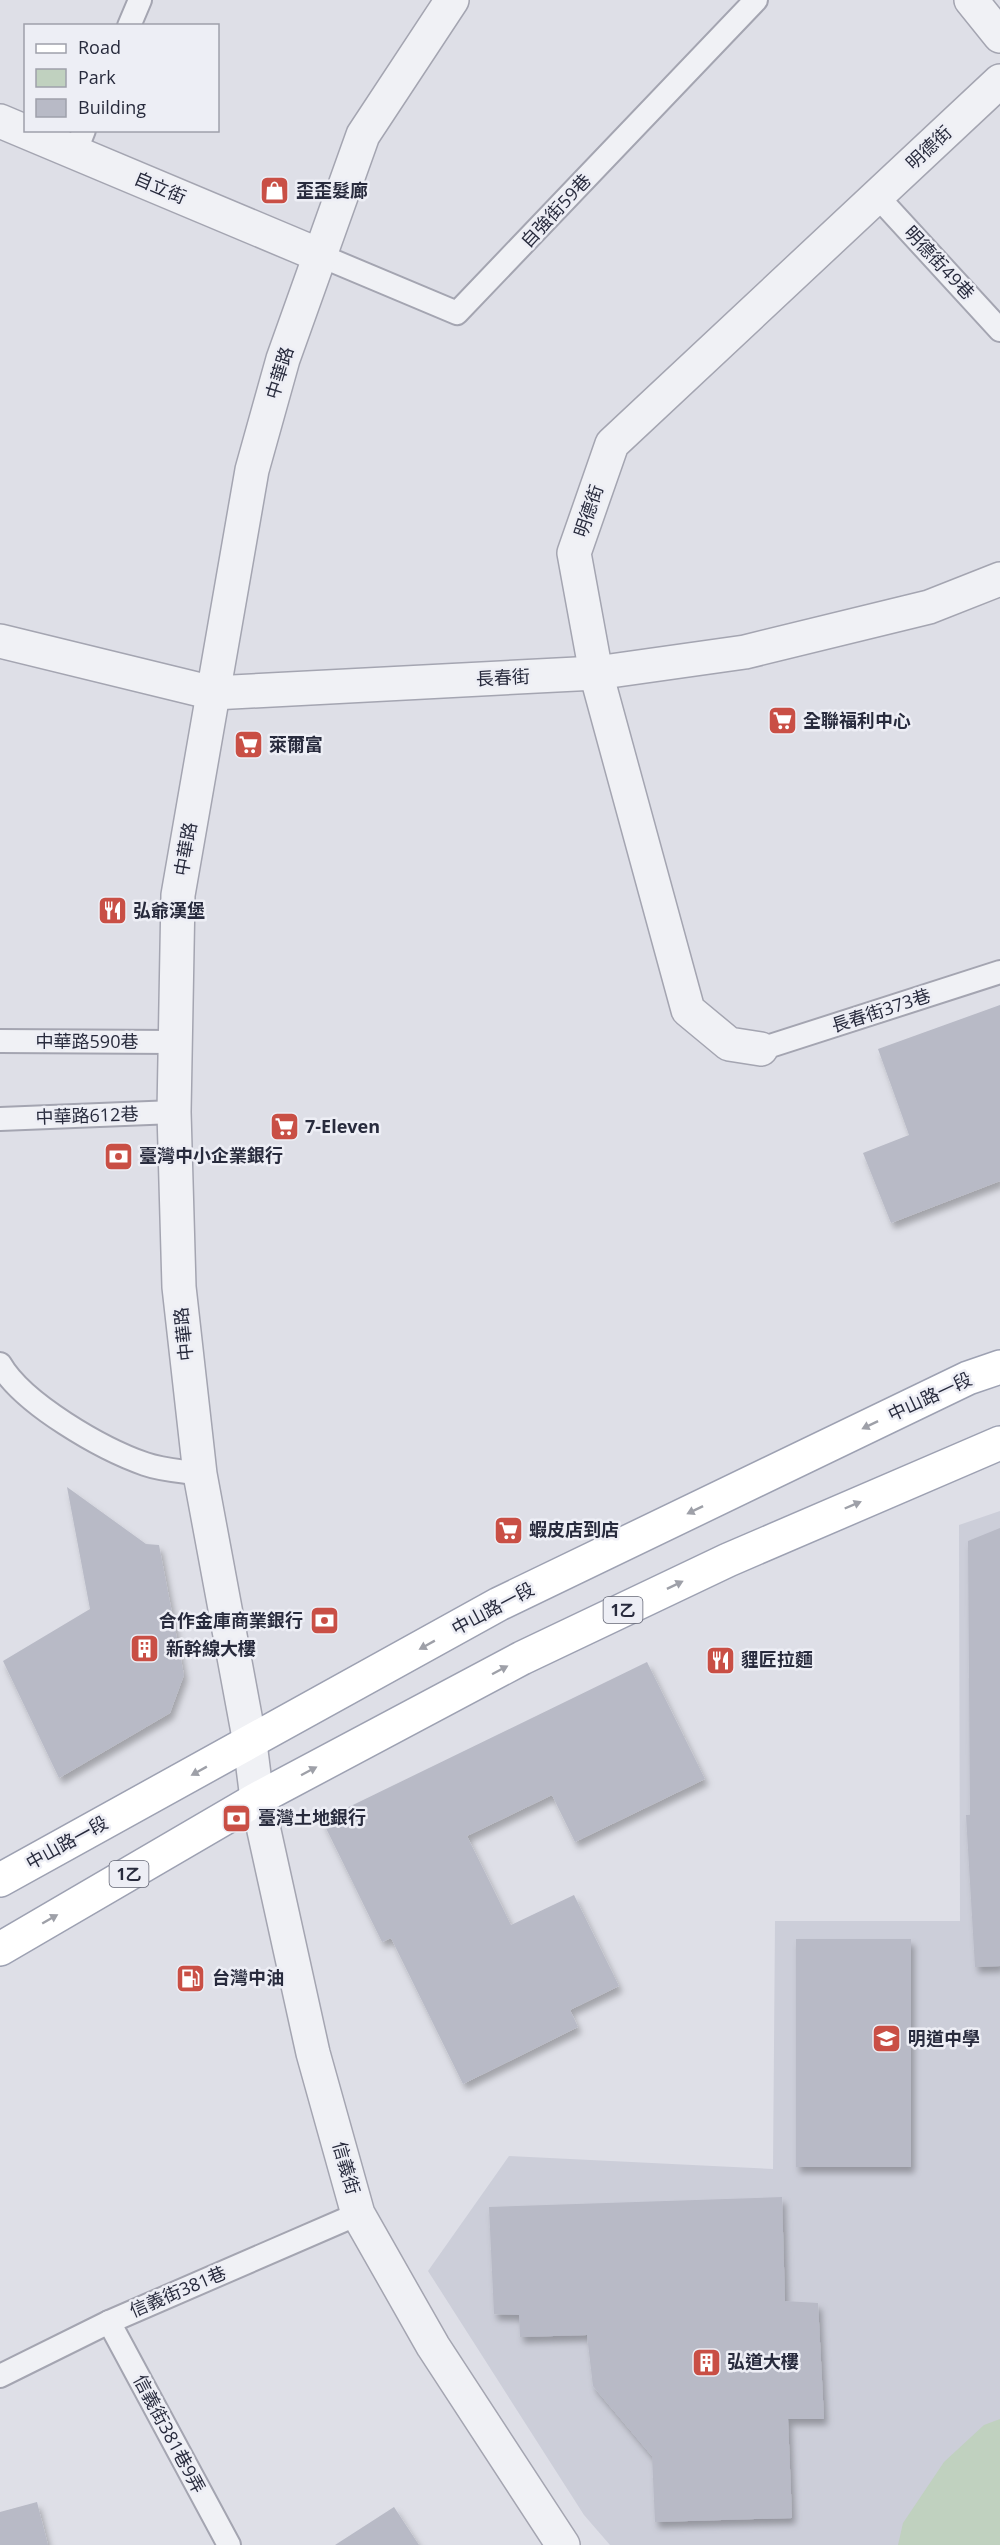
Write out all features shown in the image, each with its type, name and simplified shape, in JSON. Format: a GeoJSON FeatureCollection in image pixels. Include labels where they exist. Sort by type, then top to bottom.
{"type":"FeatureCollection","features":[{"type":"Feature","properties":{"kind":"main road","name":"中山路一段"},"geometry":{"type":"LineString","coordinates":[[0,1880],[499,1604],[968,1378],[1000,1367]]}},
{"type":"Feature","properties":{"kind":"main road","name":"1乙"},"geometry":{"type":"LineString","coordinates":[[0,1949],[257,1799],[542,1648],[728,1560],[1000,1443]]}},
{"type":"Feature","properties":{"kind":"street","name":"中華路"},"geometry":{"type":"LineString","coordinates":[[250,1743],[200,1474],[178,1287],[174,1042],[178,896],[252,470],[283,359],[363,135],[452,0]]}},
{"type":"Feature","properties":{"kind":"street"},"geometry":{"type":"LineString","coordinates":[[971,0],[1000,36]]}},
{"type":"Feature","properties":{"kind":"street","name":"明德街"},"geometry":{"type":"LineString","coordinates":[[761,1049],[729,1044],[688,1010],[596,673],[574,554],[612,444],[1000,81]]}},
{"type":"Feature","properties":{"kind":"street","name":"自立街"},"geometry":{"type":"LineString","coordinates":[[0,121],[24,127]]}},
{"type":"Feature","properties":{"kind":"street","name":"自立街"},"geometry":{"type":"LineString","coordinates":[[42,132],[80,142],[319,255]]}},
{"type":"Feature","properties":{"kind":"street","name":"長春街"},"geometry":{"type":"LineString","coordinates":[[0,641],[213,693],[596,673],[745,652],[929,607],[1000,579]]}},
{"type":"Feature","properties":{"kind":"street","name":"信義街"},"geometry":{"type":"LineString","coordinates":[[250,1743],[257,1799],[313,2053],[358,2214],[433,2346],[562,2545]]}},
{"type":"Feature","properties":{"kind":"lane"},"geometry":{"type":"LineString","coordinates":[[130,24],[140,0]]}},
{"type":"Feature","properties":{"kind":"lane","name":"自強街59巷"},"geometry":{"type":"LineString","coordinates":[[319,255],[457,313],[756,0]]}},
{"type":"Feature","properties":{"kind":"lane","name":"明德街49巷"},"geometry":{"type":"LineString","coordinates":[[877,196],[1000,330]]}},
{"type":"Feature","properties":{"kind":"lane","name":"長春街373巷"},"geometry":{"type":"LineString","coordinates":[[761,1049],[1000,972]]}},
{"type":"Feature","properties":{"kind":"lane","name":"中華路590巷"},"geometry":{"type":"LineString","coordinates":[[0,1041],[174,1042]]}},
{"type":"Feature","properties":{"kind":"lane","name":"中華路612巷"},"geometry":{"type":"LineString","coordinates":[[0,1119],[174,1112]]}},
{"type":"Feature","properties":{"kind":"lane"},"geometry":{"type":"LineString","coordinates":[[0,1364],[8,1379],[49,1411],[102,1445],[147,1465],[200,1474]]}},
{"type":"Feature","properties":{"kind":"lane","name":"信義街381巷"},"geometry":{"type":"LineString","coordinates":[[0,2376],[109,2322],[358,2214]]}},
{"type":"Feature","properties":{"kind":"lane","name":"信義街381巷9弄"},"geometry":{"type":"LineString","coordinates":[[109,2322],[229,2545]]}},
{"type":"Feature","properties":{"kind":"shaded area","name":"明道中學"},"geometry":{"type":"Polygon","coordinates":[[[1000,1511],[1000,2545],[610,2545],[584,2515],[428,2271],[509,2156],[773,2169],[775,1921],[960,1921],[959,1525],[1000,1511]]]}},
{"type":"Feature","properties":{"kind":"green space"},"geometry":{"type":"Polygon","coordinates":[[[1000,2419],[1000,2545],[898,2545],[903,2523],[944,2462],[984,2425],[1000,2419]]]}},
{"type":"Feature","properties":{"kind":"building"},"geometry":{"type":"Polygon","coordinates":[[[1000,1005],[1000,1181],[891,1223],[863,1153],[909,1135],[878,1049],[1000,1005]]]}},
{"type":"Feature","properties":{"kind":"building","name":"新幹線大樓"},"geometry":{"type":"Polygon","coordinates":[[[67,1487],[146,1544],[159,1545],[184,1675],[170,1713],[59,1778],[3,1661],[90,1609],[67,1487]]]}},
{"type":"Feature","properties":{"kind":"building"},"geometry":{"type":"Polygon","coordinates":[[[1000,1528],[1000,1966],[975,1967],[966,1815],[970,1815],[968,1541],[1000,1528]]]}},
{"type":"Feature","properties":{"kind":"building"},"geometry":{"type":"Polygon","coordinates":[[[647,1662],[705,1779],[575,1842],[552,1795],[467,1836],[511,1925],[574,1895],[619,1986],[570,2010],[578,2027],[463,2084],[391,1938],[382,1942],[322,1820],[647,1662]]]}},
{"type":"Feature","properties":{"kind":"building"},"geometry":{"type":"Polygon","coordinates":[[[796,1939],[911,1939],[911,2167],[796,2167],[796,1939]]]}},
{"type":"Feature","properties":{"kind":"building","name":"弘道大樓"},"geometry":{"type":"Polygon","coordinates":[[[782,2197],[785,2301],[818,2303],[824,2419],[788,2419],[792,2518],[655,2522],[652,2456],[593,2386],[587,2335],[520,2337],[519,2315],[494,2314],[489,2207],[782,2197]]]}},
{"type":"Feature","properties":{"kind":"building"},"geometry":{"type":"Polygon","coordinates":[[[37,2502],[48,2545],[0,2545],[0,2512],[37,2502]]]}},
{"type":"Feature","properties":{"kind":"building"},"geometry":{"type":"Polygon","coordinates":[[[394,2507],[419,2545],[335,2545],[394,2507]]]}},
{"type":"Feature","properties":{"kind":"place","name":"歪歪髮廊"},"geometry":{"type":"Point","coordinates":[275,191]}},
{"type":"Feature","properties":{"kind":"place","name":"全聯福利中心"},"geometry":{"type":"Point","coordinates":[782,721]}},
{"type":"Feature","properties":{"kind":"place","name":"萊爾富"},"geometry":{"type":"Point","coordinates":[248,745]}},
{"type":"Feature","properties":{"kind":"place","name":"弘爺漢堡"},"geometry":{"type":"Point","coordinates":[112,911]}},
{"type":"Feature","properties":{"kind":"place","name":"7-Eleven"},"geometry":{"type":"Point","coordinates":[284,1127]}},
{"type":"Feature","properties":{"kind":"place","name":"臺灣中小企業銀行"},"geometry":{"type":"Point","coordinates":[118,1156]}},
{"type":"Feature","properties":{"kind":"place","name":"蝦皮店到店"},"geometry":{"type":"Point","coordinates":[508,1530]}},
{"type":"Feature","properties":{"kind":"place","name":"合作金庫商業銀行"},"geometry":{"type":"Point","coordinates":[324,1621]}},
{"type":"Feature","properties":{"kind":"place","name":"新幹線大樓"},"geometry":{"type":"Point","coordinates":[145,1649]}},
{"type":"Feature","properties":{"kind":"place","name":"貍匠拉麵"},"geometry":{"type":"Point","coordinates":[720,1660]}},
{"type":"Feature","properties":{"kind":"place","name":"臺灣土地銀行"},"geometry":{"type":"Point","coordinates":[237,1818]}},
{"type":"Feature","properties":{"kind":"place","name":"台灣中油"},"geometry":{"type":"Point","coordinates":[191,1978]}},
{"type":"Feature","properties":{"kind":"place","name":"明道中學"},"geometry":{"type":"Point","coordinates":[887,2039]}},
{"type":"Feature","properties":{"kind":"place","name":"弘道大樓"},"geometry":{"type":"Point","coordinates":[706,2362]}}]}
